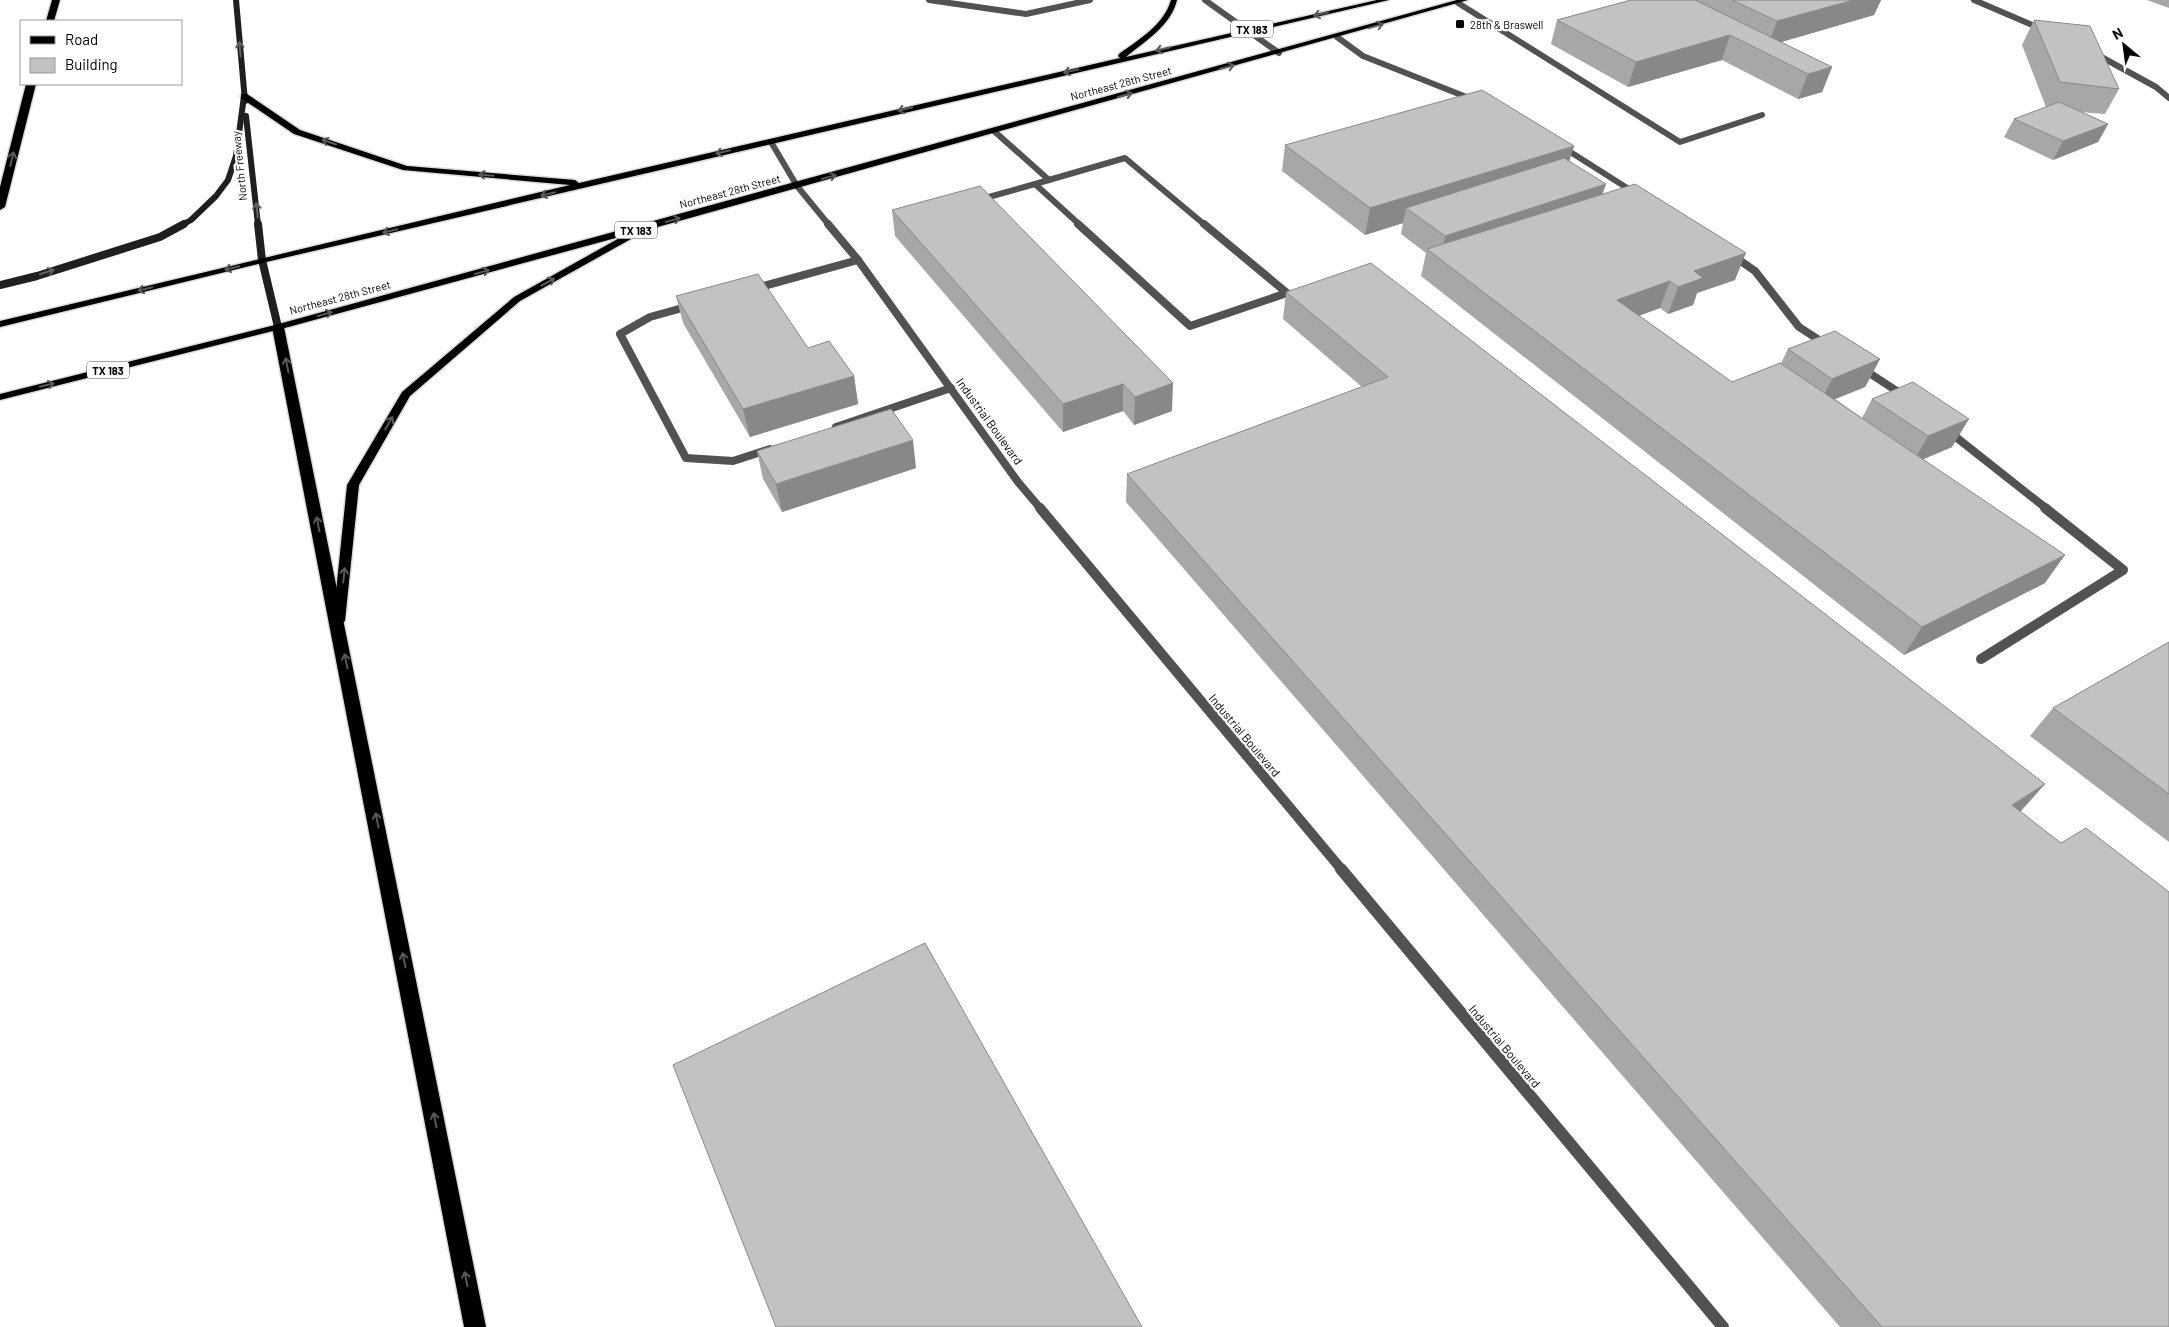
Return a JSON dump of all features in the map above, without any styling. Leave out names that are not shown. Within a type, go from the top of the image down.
[{"type":"highway","points":[[50,20],[56,0]]},
{"type":"highway","points":[[0,206],[31,85]]},
{"type":"highway","points":[[278,327],[475,1327]]},
{"type":"main road","name":"North Freeway","points":[[236,0],[244,96],[262,260],[278,327]]},
{"type":"main road","points":[[1118,60],[1154,30],[1174,8],[1174,0]]},
{"type":"main road","name":"Northeast 28th Street","points":[[0,324],[587,184],[1248,30],[1386,0]]},
{"type":"main road","name":"Northeast 28th Street","points":[[0,397],[278,327],[994,132],[1461,1]]},
{"type":"main road","points":[[0,285],[160,236],[191,220],[216,196],[228,180],[236,156],[244,96],[297,132],[406,168],[587,184]]},
{"type":"main road","points":[[338,624],[353,485],[406,394],[517,299],[643,228]]},
{"type":"street","points":[[929,0],[1026,14],[1090,0]]},
{"type":"street","points":[[1205,0],[1279,53]]},
{"type":"street","points":[[1974,0],[2051,34]]},
{"type":"street","points":[[1461,1],[1680,142],[1762,115]]},
{"type":"street","points":[[1337,37],[1364,56],[1480,102]]},
{"type":"street","points":[[2086,48],[2156,87],[2169,98]]},
{"type":"street","points":[[994,132],[1049,180]]},
{"type":"street","name":"Industrial Boulevard","points":[[771,142],[797,186],[858,260],[1018,482],[1722,1327]]},
{"type":"street","points":[[1558,143],[1640,196]]},
{"type":"street","points":[[968,203],[1125,158],[1287,293],[1190,326],[1035,184]]},
{"type":"street","points":[[1722,249],[1755,270],[1799,327],[1832,348]]},
{"type":"street","points":[[745,291],[858,260]]},
{"type":"street","points":[[698,304],[650,317],[620,334],[686,458],[733,461],[781,445]]},
{"type":"street","points":[[1856,364],[1912,402]]},
{"type":"street","points":[[828,429],[951,388]]},
{"type":"street","points":[[1943,427],[2123,570],[1981,660]]},
{"type":"building","points":[[1631,0],[1695,0],[1832,67],[1808,74],[1730,35],[1636,62],[1557,20]]},
{"type":"building","points":[[1732,0],[1854,0],[1777,21]]},
{"type":"building","points":[[2034,20],[2090,26],[2119,89],[2060,82]]},
{"type":"building","points":[[1482,90],[1574,146],[1370,208],[1285,145]]},
{"type":"building","points":[[2059,102],[2108,124],[2063,141],[2014,119]]},
{"type":"building","points":[[1564,158],[1606,184],[1445,236],[1406,208]]},
{"type":"building","points":[[1635,184],[1746,253],[1694,271],[1703,278],[1678,287],[1670,281],[1617,300],[1732,382],[1780,363],[2065,555],[1922,627],[1427,249]]},
{"type":"building","points":[[980,186],[1173,383],[1135,397],[1123,384],[1063,404],[892,210]]},
{"type":"building","points":[[1371,263],[2045,784],[2012,805],[2061,843],[2086,828],[2169,892],[2169,1327],[1882,1327],[1127,474],[1388,377],[1286,292]]},
{"type":"building","points":[[758,274],[808,348],[829,341],[854,376],[743,409],[676,296]]},
{"type":"building","points":[[1835,331],[1880,359],[1832,379],[1788,349]]},
{"type":"building","points":[[1913,382],[1969,419],[1928,436],[1872,399]]},
{"type":"building","points":[[891,409],[913,440],[776,484],[757,451]]},
{"type":"building","points":[[2169,642],[2169,794],[2053,708]]},
{"type":"building","points":[[925,943],[1142,1327],[776,1327],[673,1065]]},
{"type":"place","name":"28th & Braswell","points":[[1460,24]]}]
